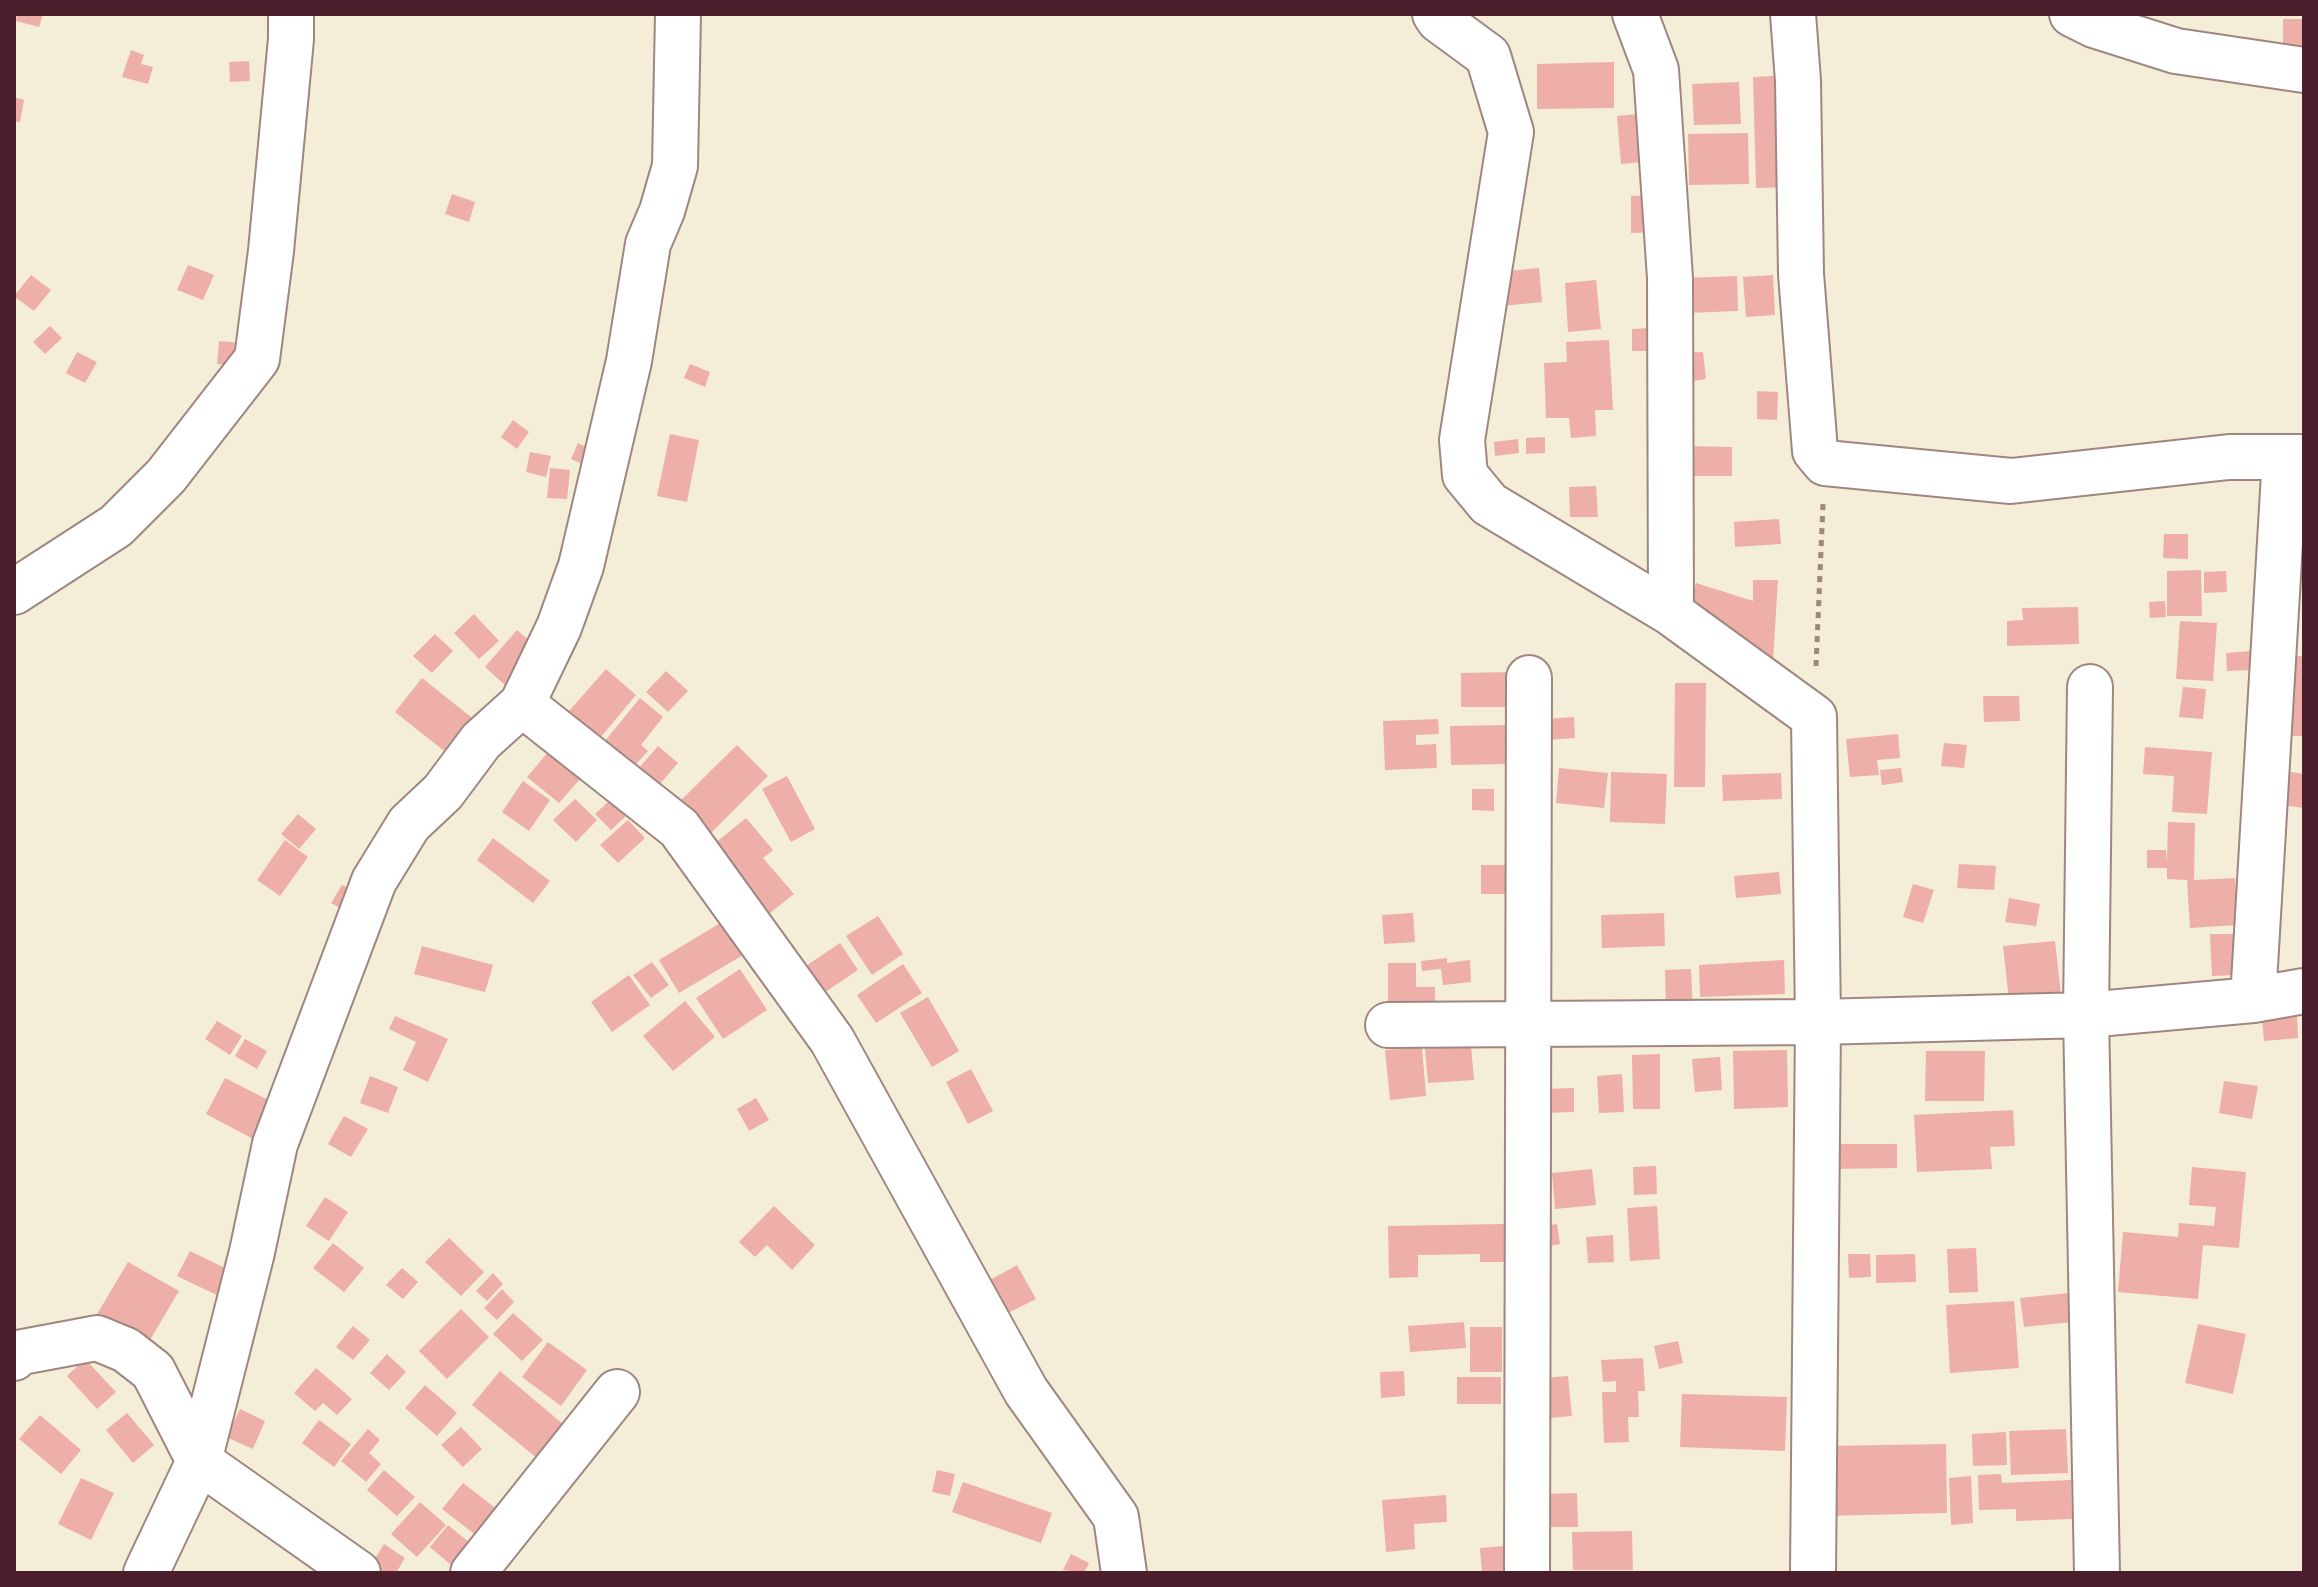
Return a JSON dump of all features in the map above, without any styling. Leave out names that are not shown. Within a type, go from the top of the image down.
[{"type":"street","points":[[14,592],[116,526],[166,476],[257,359],[272,236],[291,14]]},
{"type":"street","points":[[146,1573],[199,1461],[252,1252],[275,1144],[374,881],[409,824],[443,792],[481,741],[522,704],[559,627],[581,566],[629,361],[648,244],[662,211],[675,166],[678,14]]},
{"type":"street","points":[[1435,14],[1488,56],[1511,132],[1462,440],[1465,475],[1489,504],[1671,613],[1814,717],[1818,1022],[1813,1573]]},
{"type":"street","points":[[1635,14],[1656,70],[1670,278],[1671,613]]},
{"type":"street","points":[[1793,14],[1798,81],[1801,274],[1815,451],[1825,463],[2011,481],[2229,457],[2295,457],[2253,1000]]},
{"type":"street","points":[[2072,14],[2094,25],[2176,51],[2304,70]]},
{"type":"street","points":[[1527,1573],[1529,678]]},
{"type":"street","points":[[2090,687],[2086,1015],[2097,1573]]},
{"type":"street","points":[[522,704],[679,828],[832,1040],[1026,1391],[1116,1517],[1124,1573]]},
{"type":"street","points":[[1388,1025],[1818,1022],[2086,1015],[2253,1000],[2304,991]]},
{"type":"street","points":[[14,1358],[17,1353],[97,1338],[126,1350],[153,1371],[199,1461],[358,1573]]},
{"type":"street","points":[[473,1573],[617,1392]]},
{"type":"path","points":[[1814,717],[1825,463]]},
{"type":"building","points":[[17,14],[43,14],[39,27],[16,21]]},
{"type":"building","points":[[2283,19],[2304,19],[2304,45],[2283,45]]},
{"type":"building","points":[[131,50],[144,55],[141,64],[153,67],[148,84],[122,77]]},
{"type":"building","points":[[249,61],[250,81],[230,82],[229,62]]},
{"type":"building","points":[[1614,62],[1614,108],[1537,109],[1537,64]]},
{"type":"building","points":[[1788,75],[1790,187],[1756,188],[1753,77]]},
{"type":"building","points":[[1739,82],[1741,124],[1694,125],[1692,84]]},
{"type":"building","points":[[14,97],[24,100],[20,122],[14,121]]},
{"type":"building","points":[[1647,113],[1652,161],[1621,164],[1617,116]]},
{"type":"building","points":[[1748,133],[1749,184],[1689,185],[1688,134]]},
{"type":"building","points":[[452,194],[475,202],[469,222],[445,214]]},
{"type":"building","points":[[1655,195],[1656,232],[1631,233],[1631,196]]},
{"type":"building","points":[[188,265],[214,275],[203,300],[177,290]]},
{"type":"building","points":[[1539,268],[1542,302],[1502,306],[1498,272]]},
{"type":"building","points":[[31,275],[51,290],[34,311],[14,296]]},
{"type":"building","points":[[1773,275],[1775,315],[1746,317],[1743,277]]},
{"type":"building","points":[[1737,276],[1738,311],[1686,313],[1684,278]]},
{"type":"building","points":[[1596,280],[1601,329],[1568,332],[1565,283]]},
{"type":"building","points":[[50,326],[62,338],[45,354],[33,342]]},
{"type":"building","points":[[1650,328],[1651,351],[1632,351],[1632,329]]},
{"type":"building","points":[[1609,340],[1613,410],[1595,410],[1596,436],[1571,438],[1569,418],[1546,418],[1544,363],[1567,362],[1566,342]]},
{"type":"building","points":[[219,341],[242,343],[239,366],[217,364]]},
{"type":"building","points":[[77,352],[97,362],[85,383],[66,373]]},
{"type":"building","points":[[1703,352],[1706,379],[1687,382],[1684,353]]},
{"type":"building","points":[[690,364],[710,372],[705,387],[684,378]]},
{"type":"building","points":[[1757,391],[1778,392],[1777,420],[1757,419]]},
{"type":"building","points":[[513,420],[529,432],[517,449],[501,437]]},
{"type":"building","points":[[670,434],[699,440],[687,502],[657,496]]},
{"type":"building","points":[[1545,437],[1545,453],[1526,454],[1526,438]]},
{"type":"building","points":[[1518,439],[1519,453],[1495,456],[1494,442]]},
{"type":"building","points":[[578,443],[599,454],[592,469],[571,459]]},
{"type":"building","points":[[1689,446],[1732,447],[1732,476],[1689,476]]},
{"type":"building","points":[[530,452],[551,456],[546,477],[526,472]]},
{"type":"building","points":[[550,468],[570,470],[567,499],[547,498]]},
{"type":"building","points":[[1596,486],[1598,517],[1570,517],[1569,487]]},
{"type":"building","points":[[1779,519],[1781,544],[1735,547],[1734,522]]},
{"type":"building","points":[[2164,534],[2188,534],[2188,559],[2163,558]]},
{"type":"building","points":[[2201,570],[2202,616],[2167,616],[2167,571]]},
{"type":"building","points":[[2226,571],[2227,592],[2204,593],[2204,572]]},
{"type":"building","points":[[1753,580],[1778,580],[1773,660],[1688,612],[1696,583],[1753,601]]},
{"type":"building","points":[[2165,601],[2166,617],[2150,618],[2149,602]]},
{"type":"building","points":[[2078,607],[2079,644],[2007,646],[2007,621],[2023,620],[2022,608]]},
{"type":"building","points":[[474,614],[499,641],[479,659],[454,633]]},
{"type":"building","points":[[2180,621],[2217,623],[2213,681],[2176,679]]},
{"type":"building","points":[[517,630],[539,649],[507,687],[485,667]]},
{"type":"building","points":[[435,634],[453,651],[432,673],[413,656]]},
{"type":"building","points":[[2252,651],[2253,670],[2227,671],[2226,653]]},
{"type":"building","points":[[2292,656],[2304,656],[2304,736],[2292,736]]},
{"type":"building","points":[[606,669],[636,695],[600,738],[569,711]]},
{"type":"building","points":[[666,671],[688,691],[668,712],[646,692]]},
{"type":"building","points":[[1513,672],[1514,707],[1461,707],[1461,673]]},
{"type":"building","points":[[422,678],[476,721],[448,754],[395,712]]},
{"type":"building","points":[[1675,683],[1706,683],[1705,787],[1674,787]]},
{"type":"building","points":[[2183,687],[2206,689],[2203,719],[2179,717]]},
{"type":"building","points":[[1983,696],[2019,696],[2020,721],[1984,722]]},
{"type":"building","points":[[640,698],[663,717],[641,745],[648,751],[630,771],[600,747]]},
{"type":"building","points":[[1574,717],[1575,738],[1546,740],[1545,719]]},
{"type":"building","points":[[1438,719],[1439,734],[1416,735],[1416,745],[1436,744],[1437,768],[1385,770],[1383,721]]},
{"type":"building","points":[[1507,725],[1508,764],[1451,765],[1450,726]]},
{"type":"building","points":[[1898,734],[1900,758],[1877,760],[1879,775],[1850,777],[1846,739]]},
{"type":"building","points":[[1944,743],[1967,745],[1964,768],[1941,766]]},
{"type":"building","points":[[555,744],[587,771],[559,803],[527,777]]},
{"type":"building","points":[[737,745],[768,776],[700,844],[668,813]]},
{"type":"building","points":[[658,746],[678,763],[652,793],[632,776]]},
{"type":"building","points":[[2145,747],[2212,752],[2207,814],[2172,812],[2174,776],[2143,774]]},
{"type":"building","points":[[1559,768],[1608,773],[1604,808],[1556,803]]},
{"type":"building","points":[[1901,768],[1903,782],[1882,785],[1880,770]]},
{"type":"building","points":[[2280,770],[2304,774],[2304,808],[2275,804]]},
{"type":"building","points":[[1611,772],[1667,774],[1665,824],[1610,822]]},
{"type":"building","points":[[1781,773],[1782,799],[1723,801],[1722,775]]},
{"type":"building","points":[[787,776],[815,829],[791,842],[762,789]]},
{"type":"building","points":[[523,781],[550,800],[529,831],[502,812]]},
{"type":"building","points":[[1472,789],[1494,789],[1494,811],[1472,810]]},
{"type":"building","points":[[575,799],[597,820],[576,842],[553,820]]},
{"type":"building","points":[[610,800],[626,816],[611,830],[595,814]]},
{"type":"building","points":[[298,814],[316,829],[299,849],[281,834]]},
{"type":"building","points":[[746,818],[773,850],[763,858],[794,894],[760,921],[703,853]]},
{"type":"building","points":[[628,820],[645,838],[618,863],[600,845]]},
{"type":"building","points":[[2168,822],[2195,823],[2194,880],[2235,878],[2238,925],[2190,928],[2187,880],[2167,879],[2167,868],[2147,868],[2147,850],[2166,850],[2167,863]]},
{"type":"building","points":[[493,838],[550,881],[533,903],[477,860]]},
{"type":"building","points":[[285,840],[308,857],[280,896],[257,880]]},
{"type":"building","points":[[1959,864],[1996,866],[1994,890],[1957,888]]},
{"type":"building","points":[[1481,865],[1507,865],[1508,894],[1481,894]]},
{"type":"building","points":[[1779,872],[1781,894],[1736,898],[1734,876]]},
{"type":"building","points":[[1913,884],[1934,890],[1923,923],[1903,917]]},
{"type":"building","points":[[342,885],[357,893],[347,912],[331,903]]},
{"type":"building","points":[[2009,898],[2040,904],[2036,926],[2005,922]]},
{"type":"building","points":[[1413,913],[1415,942],[1384,944],[1382,915]]},
{"type":"building","points":[[1664,913],[1665,946],[1602,948],[1601,915]]},
{"type":"building","points":[[878,916],[903,954],[872,975],[846,936]]},
{"type":"building","points":[[722,922],[743,955],[679,993],[659,960]]},
{"type":"building","points":[[2210,934],[2234,934],[2235,975],[2212,976]]},
{"type":"building","points":[[2055,941],[2061,995],[2009,1000],[2003,946]]},
{"type":"building","points":[[840,943],[858,970],[818,997],[800,970]]},
{"type":"building","points":[[422,946],[493,965],[485,992],[414,974]]},
{"type":"building","points":[[1447,958],[1447,963],[1470,960],[1471,982],[1443,985],[1441,969],[1422,971],[1421,961]]},
{"type":"building","points":[[1784,960],[1785,994],[1700,997],[1699,965]]},
{"type":"building","points":[[652,962],[669,985],[651,998],[633,975]]},
{"type":"building","points":[[1388,963],[1416,963],[1416,987],[1435,987],[1435,1016],[1388,1016]]},
{"type":"building","points":[[903,964],[922,993],[876,1023],[857,995]]},
{"type":"building","points":[[740,969],[767,1010],[723,1039],[696,998]]},
{"type":"building","points":[[1691,969],[1693,1012],[1666,1013],[1665,970]]},
{"type":"building","points":[[629,975],[650,1005],[612,1032],[591,1002]]},
{"type":"building","points":[[928,997],[959,1051],[932,1067],[900,1013]]},
{"type":"building","points":[[685,1001],[715,1037],[673,1071],[643,1036]]},
{"type":"building","points":[[395,1016],[448,1039],[428,1082],[403,1070],[416,1042],[389,1029]]},
{"type":"building","points":[[2297,1017],[2298,1038],[2264,1041],[2262,1019]]},
{"type":"building","points":[[217,1021],[242,1036],[230,1055],[205,1039]]},
{"type":"building","points":[[245,1039],[267,1051],[257,1069],[235,1056]]},
{"type":"building","points":[[1471,1045],[1474,1080],[1428,1083],[1425,1049]]},
{"type":"building","points":[[1422,1047],[1426,1096],[1390,1100],[1385,1050]]},
{"type":"building","points":[[1787,1050],[1788,1107],[1734,1109],[1733,1051]]},
{"type":"building","points":[[1926,1051],[1985,1051],[1984,1101],[1925,1101]]},
{"type":"building","points":[[1660,1054],[1660,1109],[1633,1109],[1632,1055]]},
{"type":"building","points":[[1720,1057],[1722,1090],[1695,1092],[1692,1059]]},
{"type":"building","points":[[971,1069],[993,1111],[968,1124],[946,1082]]},
{"type":"building","points":[[1622,1074],[1624,1112],[1599,1113],[1597,1076]]},
{"type":"building","points":[[370,1076],[398,1087],[388,1113],[360,1103]]},
{"type":"building","points":[[225,1078],[276,1104],[257,1141],[206,1114]]},
{"type":"building","points":[[2224,1081],[2258,1086],[2252,1119],[2219,1113]]},
{"type":"building","points":[[1574,1088],[1574,1112],[1543,1113],[1542,1089]]},
{"type":"building","points":[[756,1098],[769,1120],[749,1131],[737,1109]]},
{"type":"building","points":[[2013,1110],[2015,1146],[1990,1147],[1992,1169],[1917,1172],[1914,1115]]},
{"type":"building","points":[[344,1116],[368,1129],[351,1157],[328,1144]]},
{"type":"building","points":[[1832,1144],[1897,1144],[1897,1168],[1832,1169]]},
{"type":"building","points":[[1656,1166],[1657,1194],[1634,1195],[1633,1167]]},
{"type":"building","points":[[2192,1167],[2246,1172],[2239,1248],[2203,1245],[2198,1299],[2118,1292],[2123,1232],[2178,1237],[2179,1223],[2214,1226],[2216,1207],[2189,1205]]},
{"type":"building","points":[[1592,1169],[1596,1205],[1555,1209],[1552,1173]]},
{"type":"building","points":[[325,1197],[348,1212],[329,1241],[306,1226]]},
{"type":"building","points":[[774,1206],[815,1245],[792,1270],[767,1245],[755,1257],[739,1242]]},
{"type":"building","points":[[1657,1206],[1660,1259],[1630,1261],[1627,1208]]},
{"type":"building","points":[[1505,1224],[1506,1262],[1480,1262],[1480,1254],[1418,1255],[1418,1277],[1389,1278],[1388,1226]]},
{"type":"building","points":[[1557,1224],[1560,1244],[1542,1247],[1539,1227]]},
{"type":"building","points":[[1613,1235],[1614,1262],[1588,1263],[1586,1237]]},
{"type":"building","points":[[449,1238],[484,1272],[461,1296],[425,1262]]},
{"type":"building","points":[[333,1243],[364,1268],[344,1292],[313,1268]]},
{"type":"building","points":[[1976,1248],[1978,1292],[1949,1293],[1947,1249]]},
{"type":"building","points":[[190,1251],[239,1275],[227,1300],[177,1276]]},
{"type":"building","points":[[1848,1254],[1870,1254],[1871,1277],[1849,1278]]},
{"type":"building","points":[[1915,1254],[1916,1282],[1876,1283],[1876,1255]]},
{"type":"building","points":[[128,1262],[179,1291],[144,1350],[93,1321]]},
{"type":"building","points":[[1017,1265],[1036,1299],[1008,1313],[990,1280]]},
{"type":"building","points":[[402,1268],[418,1282],[403,1299],[386,1285]]},
{"type":"building","points":[[493,1273],[503,1284],[487,1301],[476,1291]]},
{"type":"building","points":[[502,1289],[514,1302],[497,1320],[484,1308]]},
{"type":"building","points":[[2069,1293],[2072,1322],[2024,1327],[2020,1298]]},
{"type":"building","points":[[2014,1301],[2019,1368],[1950,1373],[1946,1305]]},
{"type":"building","points":[[461,1309],[489,1337],[447,1379],[419,1351]]},
{"type":"building","points":[[513,1313],[543,1340],[522,1361],[493,1334]]},
{"type":"building","points":[[1464,1322],[1466,1348],[1410,1352],[1408,1326]]},
{"type":"building","points":[[2198,1324],[2246,1334],[2233,1394],[2185,1383]]},
{"type":"building","points":[[353,1326],[370,1340],[353,1360],[336,1347]]},
{"type":"building","points":[[1470,1327],[1502,1327],[1502,1372],[1470,1372]]},
{"type":"building","points":[[1678,1341],[1683,1363],[1659,1369],[1654,1346]]},
{"type":"building","points":[[548,1342],[587,1370],[561,1406],[522,1377]]},
{"type":"building","points":[[387,1354],[406,1372],[389,1390],[370,1373]]},
{"type":"building","points":[[1643,1358],[1645,1391],[1638,1391],[1639,1417],[1628,1417],[1629,1442],[1604,1443],[1602,1392],[1616,1392],[1616,1381],[1603,1382],[1601,1360]]},
{"type":"building","points":[[85,1359],[116,1392],[97,1409],[67,1376]]},
{"type":"building","points":[[316,1368],[352,1399],[337,1415],[323,1403],[315,1411],[294,1393]]},
{"type":"building","points":[[500,1371],[570,1430],[543,1463],[472,1405]]},
{"type":"building","points":[[1404,1371],[1405,1396],[1381,1398],[1380,1372]]},
{"type":"building","points":[[1568,1376],[1572,1416],[1537,1419],[1533,1379]]},
{"type":"building","points":[[1457,1377],[1501,1377],[1501,1404],[1457,1404]]},
{"type":"building","points":[[425,1385],[457,1413],[437,1436],[405,1408]]},
{"type":"building","points":[[1682,1394],[1787,1397],[1785,1451],[1680,1447]]},
{"type":"building","points":[[240,1409],[265,1421],[253,1449],[226,1437]]},
{"type":"building","points":[[127,1413],[154,1445],[133,1463],[106,1430]]},
{"type":"building","points":[[40,1415],[81,1450],[61,1474],[19,1439]]},
{"type":"building","points":[[319,1420],[351,1444],[334,1467],[302,1443]]},
{"type":"building","points":[[461,1427],[482,1449],[463,1467],[441,1445]]},
{"type":"building","points":[[368,1429],[380,1440],[369,1453],[381,1464],[366,1482],[341,1461]]},
{"type":"building","points":[[2066,1429],[2068,1473],[2011,1475],[2009,1431]]},
{"type":"building","points":[[2006,1432],[2007,1465],[1973,1466],[1972,1434]]},
{"type":"building","points":[[1946,1444],[1947,1513],[1824,1516],[1822,1446]]},
{"type":"building","points":[[384,1470],[415,1497],[397,1516],[367,1490]]},
{"type":"building","points":[[937,1470],[955,1474],[950,1496],[932,1492]]},
{"type":"building","points":[[2001,1474],[2002,1483],[2071,1480],[2072,1519],[2016,1521],[2016,1509],[1979,1510],[1978,1475]]},
{"type":"building","points":[[1971,1476],[1973,1523],[1951,1525],[1949,1478]]},
{"type":"building","points":[[81,1478],[114,1493],[91,1540],[58,1524]]},
{"type":"building","points":[[963,1482],[1052,1513],[1041,1543],[952,1512]]},
{"type":"building","points":[[463,1483],[507,1517],[486,1543],[442,1509]]},
{"type":"building","points":[[1577,1493],[1578,1527],[1548,1527],[1547,1494]]},
{"type":"building","points":[[1446,1495],[1447,1522],[1414,1524],[1415,1549],[1386,1552],[1382,1500]]},
{"type":"building","points":[[420,1502],[446,1525],[417,1557],[391,1534]]},
{"type":"building","points":[[448,1525],[477,1549],[458,1571],[430,1547]]},
{"type":"building","points":[[1632,1531],[1633,1570],[1573,1570],[1572,1532]]},
{"type":"building","points":[[384,1544],[405,1558],[396,1573],[379,1573],[370,1567]]},
{"type":"building","points":[[1505,1546],[1507,1572],[1482,1573],[1480,1548]]},
{"type":"building","points":[[1071,1554],[1089,1563],[1084,1573],[1063,1570]]}]
